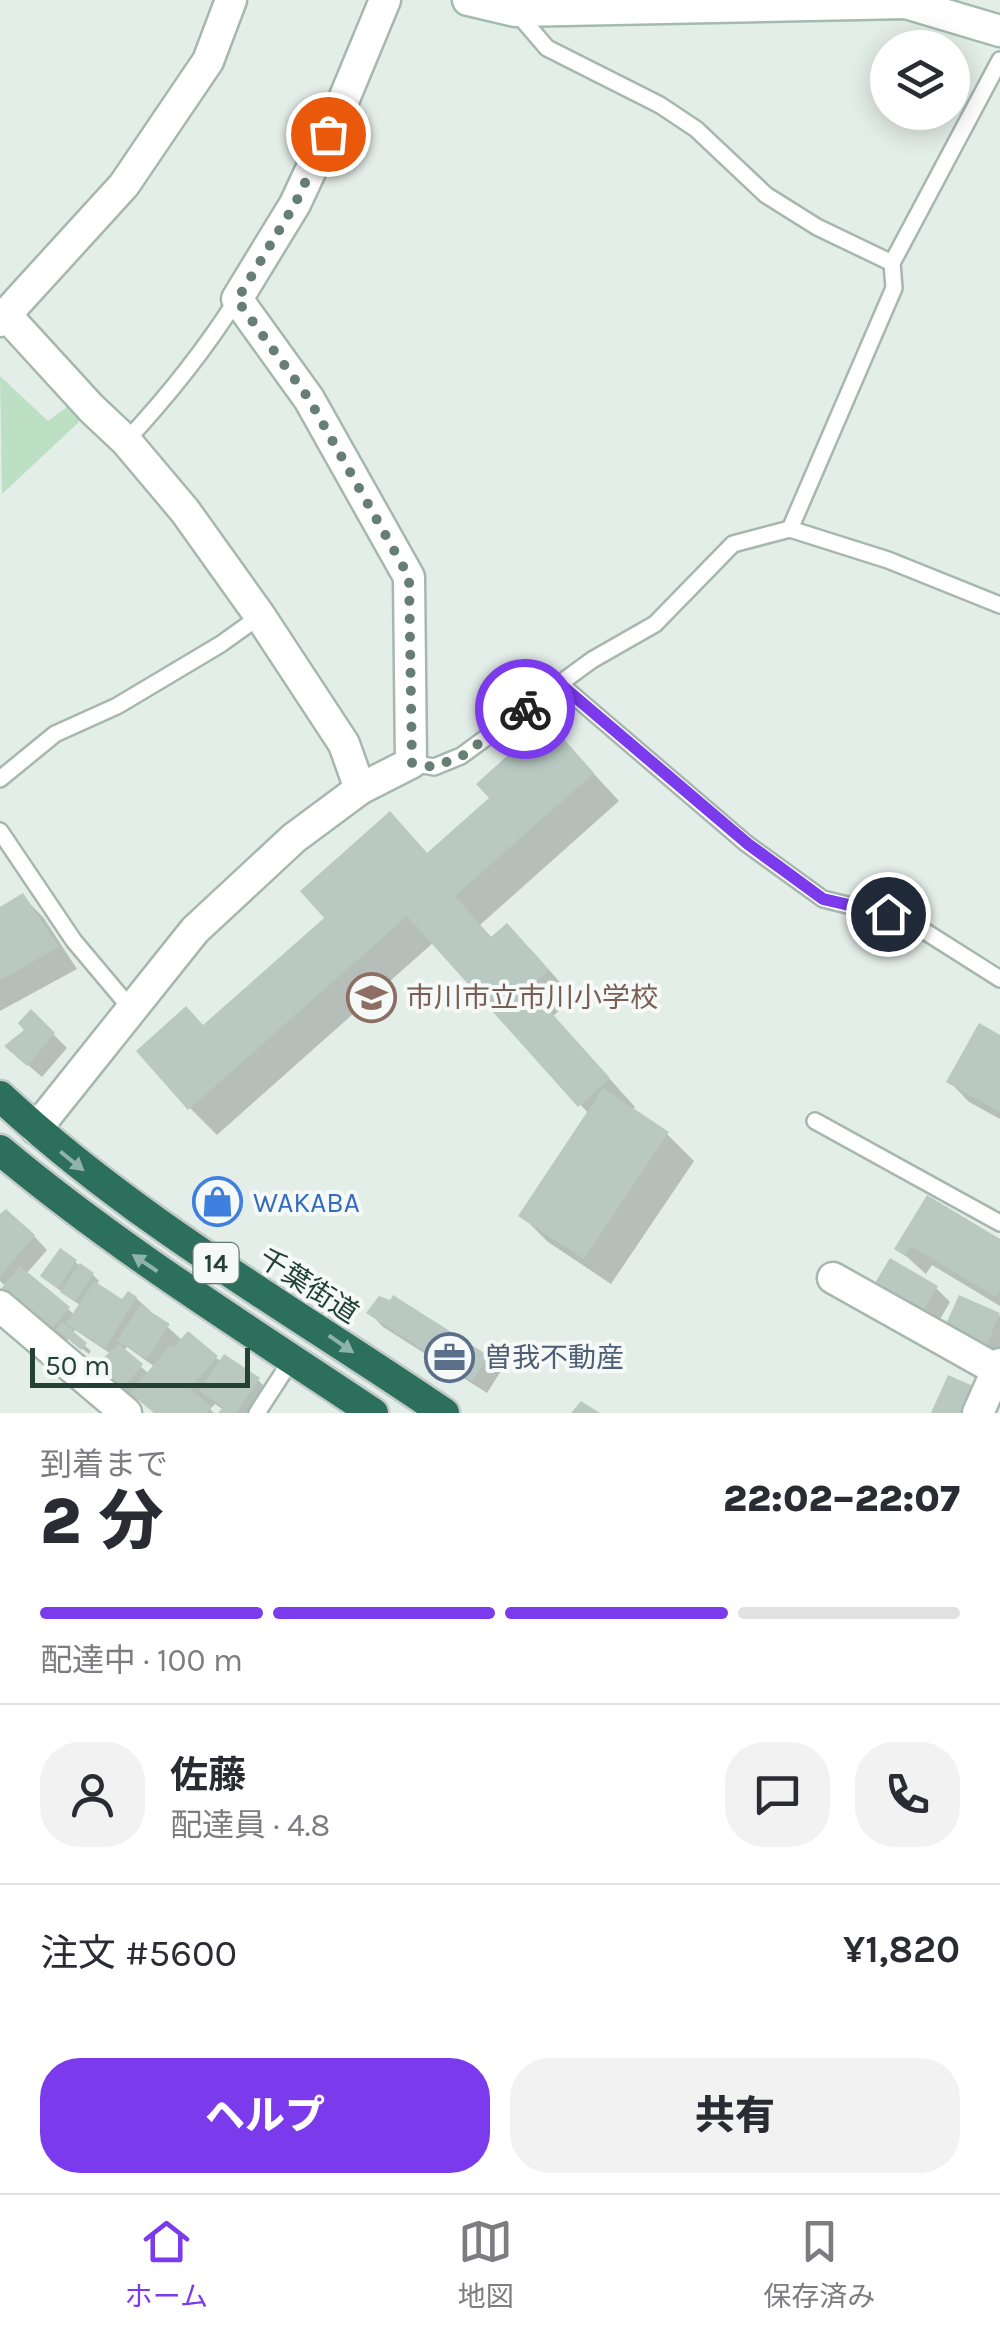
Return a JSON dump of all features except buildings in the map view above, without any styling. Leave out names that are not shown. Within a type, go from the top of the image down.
[{"type":"highway","name":"千葉街道","points":[[0,1096],[137,1210],[444,1413]]},
{"type":"highway","name":"14","points":[[0,1150],[76,1214],[372,1413]]},
{"type":"street","points":[[231,0],[208,61],[124,185],[2,314],[126,441],[185,512],[260,616],[344,744],[360,789]]},
{"type":"street","points":[[36,1129],[195,930],[294,838],[360,789],[412,763],[409,577],[309,399],[237,300],[295,204],[385,0]]},
{"type":"street","points":[[479,1],[515,11],[904,2],[1000,31]]},
{"type":"street","points":[[833,1278],[998,1367],[978,1413]]},
{"type":"street","points":[[0,1306],[108,1408]]},
{"type":"lane","points":[[515,11],[547,48],[660,105],[696,129],[766,195],[817,227],[892,263]]},
{"type":"lane","points":[[790,529],[894,288],[892,263],[1000,60]]},
{"type":"lane","points":[[126,441],[190,368],[237,300]]},
{"type":"lane","points":[[412,763],[434,767],[462,756],[592,660],[655,624],[734,544],[790,529],[888,560],[1000,605]]},
{"type":"lane","points":[[0,779],[55,734],[118,706],[260,616]]},
{"type":"lane","points":[[560,684],[748,844],[823,899],[888,914],[918,927],[1000,979]]},
{"type":"lane","points":[[0,830],[74,941],[132,1010]]},
{"type":"lane","points":[[815,1121],[1000,1223]]},
{"type":"lane","points":[[257,1413],[292,1359]]},
{"type":"green space","points":[[0,376],[48,421],[71,404],[79,422],[2,494]]},
{"type":"way so far","points":[[328,134],[295,204],[237,300],[309,399],[409,577],[412,763],[434,767],[462,756],[525,709]]},
{"type":"place","name":"市川市立市川小学校","points":[[371,997]]},
{"type":"place","name":"WAKABA","points":[[218,1202]]},
{"type":"place","name":"曽我不動産","points":[[449,1357]]},
{"type":"route","points":[[525,709],[560,684],[748,844],[823,899],[888,914]]}]
